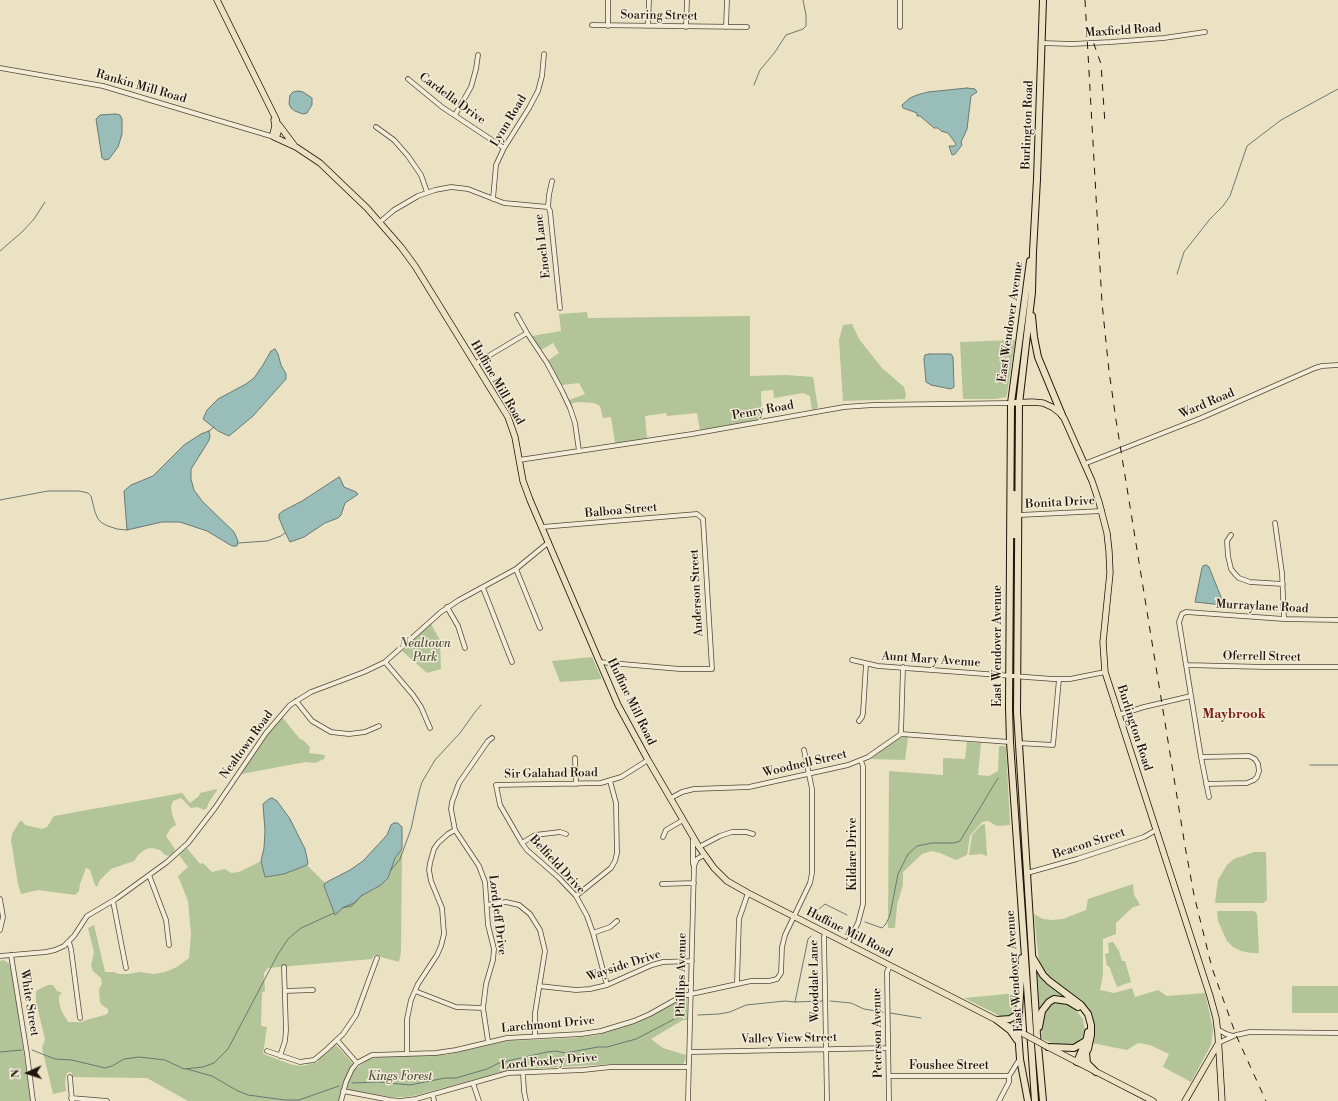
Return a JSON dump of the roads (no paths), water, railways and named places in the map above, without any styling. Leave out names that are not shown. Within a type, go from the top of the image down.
[{"type":"highway","name":"Burlington Road","points":[[1033,252],[1043,0]]},
{"type":"highway","name":"East Wendover Avenue","points":[[1033,252],[1032,292],[1019,403],[1017,712],[1037,1034],[1043,1101]]},
{"type":"highway","name":"East Wendover Avenue","points":[[1033,252],[1028,272],[1011,403],[1009,676],[1010,742],[1035,1101]]},
{"type":"highway","points":[[1032,292],[1033,330],[1036,351],[1062,415]]},
{"type":"highway","points":[[1011,469],[1014,480],[1014,507],[1019,515]]},
{"type":"highway","points":[[1010,513],[1014,519],[1015,564],[1018,576]]},
{"type":"highway","points":[[1023,928],[1018,1042],[1028,1101]]},
{"type":"highway","points":[[1032,955],[1043,975],[1080,1005],[1088,1014],[1092,1030],[1090,1041],[1086,1053],[1078,1062]]},
{"type":"highway","points":[[1037,1034],[1042,1011],[1049,1002],[1054,999],[1064,999],[1073,1004],[1082,1012],[1088,1029],[1078,1062]]},
{"type":"highway","points":[[997,1020],[1010,1019],[1017,1015],[1019,1011]]},
{"type":"highway","points":[[997,1020],[1010,1030],[1018,1042]]},
{"type":"highway","points":[[1048,1047],[1074,1048],[1085,1041]]},
{"type":"highway","points":[[1086,1053],[1087,1063],[1096,1072]]},
{"type":"main road","points":[[217,0],[277,122],[296,147]]},
{"type":"main road","points":[[274,115],[275,126],[272,134],[274,138]]},
{"type":"main road","points":[[274,138],[278,132],[277,122]]},
{"type":"main road","name":"Huffine Mill Road","points":[[274,138],[296,147],[320,163],[380,222],[401,247],[414,264],[508,417],[515,437],[523,481],[598,662],[618,705],[648,760],[698,846],[714,868],[727,881],[748,893],[1153,1101]]},
{"type":"main road","name":"Burlington Road","points":[[1011,403],[1043,403],[1052,407],[1062,415],[1094,486],[1102,511],[1108,545],[1110,573],[1103,642],[1105,672],[1210,996],[1217,1031],[1222,1101]]},
{"type":"main road","name":"Burlington Road","points":[[1019,403],[1047,408],[1058,415],[1067,425]]},
{"type":"main road","points":[[1185,1101],[1218,1044]]},
{"type":"street","points":[[608,0],[608,26]]},
{"type":"street","points":[[648,26],[649,0]]},
{"type":"street","points":[[686,27],[687,0]]},
{"type":"street","points":[[726,27],[727,0]]},
{"type":"street","points":[[900,0],[900,27]]},
{"type":"street","name":"Soaring Street","points":[[592,25],[747,27]]},
{"type":"street","name":"Maxfield Road","points":[[1042,43],[1072,44],[1111,42],[1164,38],[1205,32]]},
{"type":"street","name":"Lynn Road","points":[[492,199],[496,164],[538,91],[542,76],[544,54]]},
{"type":"street","points":[[455,115],[471,87],[478,55]]},
{"type":"street","name":"Rankin Mill Road","points":[[0,68],[103,86],[274,138]]},
{"type":"street","name":"Cardella Drive","points":[[408,79],[455,115],[504,148]]},
{"type":"street","points":[[376,127],[394,140],[408,156],[421,175],[427,192]]},
{"type":"street","name":"Enoch Lane","points":[[552,182],[548,207],[550,211],[560,308]]},
{"type":"street","points":[[380,222],[404,203],[427,192],[444,188],[463,188],[492,199],[511,204],[548,207]]},
{"type":"street","points":[[517,316],[547,363],[570,408],[575,423],[579,451]]},
{"type":"street","points":[[475,364],[527,333]]},
{"type":"street","name":"Ward Road","points":[[1084,464],[1201,418],[1315,368],[1338,365]]},
{"type":"street","name":"Penry Road","points":[[520,460],[699,433],[852,406],[1011,403]]},
{"type":"street","name":"Bonita Drive","points":[[1019,515],[1102,511]]},
{"type":"street","name":"Balboa Street","points":[[542,527],[697,514],[700,516]]},
{"type":"street","name":"Anderson Street","points":[[598,662],[680,669],[712,669],[704,527],[703,519],[700,516]]},
{"type":"street","points":[[1275,523],[1282,584],[1284,619]]},
{"type":"street","points":[[1231,534],[1227,541],[1228,556],[1231,569],[1239,578],[1250,582],[1282,584]]},
{"type":"street","name":"Nealtown Road","points":[[0,956],[50,951],[60,948],[69,942],[87,916],[113,901],[149,875],[188,843],[215,808],[266,733],[280,715],[296,701],[311,692],[364,672],[385,662],[447,607],[516,569],[549,542]]},
{"type":"street","points":[[516,569],[540,628]]},
{"type":"street","points":[[483,588],[512,662]]},
{"type":"street","points":[[447,607],[458,626],[465,648]]},
{"type":"street","name":"Murraylane Road","points":[[1186,665],[1180,622],[1182,614],[1186,612],[1284,619],[1338,620]]},
{"type":"street","name":"Aunt Mary Avenue","points":[[852,660],[878,666],[1059,680],[1105,672]]},
{"type":"street","points":[[385,662],[413,695],[421,707],[430,728]]},
{"type":"street","points":[[859,721],[863,713],[866,664]]},
{"type":"street","points":[[1186,665],[1209,797]]},
{"type":"street","name":"Oferrell Street","points":[[1186,665],[1338,667]]},
{"type":"street","points":[[903,667],[901,734],[1010,742]]},
{"type":"street","points":[[1018,743],[1053,745],[1059,680]]},
{"type":"street","points":[[1118,715],[1191,696]]},
{"type":"street","points":[[296,701],[312,721],[331,732],[349,734],[365,732],[379,726]]},
{"type":"street","name":"Woodnell Street","points":[[671,798],[694,788],[749,787],[848,766],[861,761],[901,734]]},
{"type":"street","name":"Lord Jeff Drive","points":[[488,1041],[483,1008],[486,984],[491,971],[494,949],[490,937],[483,874],[480,866],[455,830],[451,809],[459,783],[488,741],[492,738]]},
{"type":"street","points":[[794,917],[810,883],[812,873],[812,790],[804,750]]},
{"type":"street","points":[[1201,757],[1249,756],[1255,759],[1258,764],[1259,771],[1257,777],[1247,783],[1206,784]]},
{"type":"street","points":[[575,758],[576,784]]},
{"type":"street","name":"Sir Galahad Road","points":[[496,785],[601,783],[620,777],[648,760]]},
{"type":"street","name":"Kildare Drive","points":[[847,944],[858,923],[863,904],[863,766],[861,761]]},
{"type":"street","points":[[576,896],[611,868],[615,860],[617,853],[616,803],[610,781]]},
{"type":"street","name":"Belfield Drive","points":[[496,785],[500,805],[522,843],[536,859],[559,878],[576,896],[587,916],[593,933],[607,985]]},
{"type":"street","points":[[662,837],[666,830],[683,820]]},
{"type":"street","points":[[407,1054],[407,1019],[411,1000],[437,955],[444,934],[442,908],[431,881],[429,870],[430,862],[434,849],[438,843],[455,830]]},
{"type":"street","name":"Beacon Street","points":[[1027,873],[1107,850],[1144,837],[1156,830]]},
{"type":"street","points":[[522,843],[536,835],[560,832],[566,834]]},
{"type":"street","points":[[698,846],[732,832],[746,832],[753,834]]},
{"type":"street","name":"Phillips Avenue","points":[[688,1101],[694,884],[694,866],[692,857],[693,837]]},
{"type":"street","points":[[694,866],[697,859],[704,855]]},
{"type":"street","points":[[149,875],[166,920],[169,945]]},
{"type":"street","points":[[662,884],[694,884]]},
{"type":"street","points":[[737,984],[739,919],[748,893]]},
{"type":"street","points":[[0,899],[3,917],[0,930]]},
{"type":"street","points":[[113,901],[126,968]]},
{"type":"street","points":[[486,905],[506,902],[519,905],[536,921],[540,930],[544,951],[544,961],[535,1013],[535,1036]]},
{"type":"street","name":"Larchmont Drive","points":[[357,1063],[372,1055],[446,1052],[488,1041],[507,1038],[581,1034],[623,1025],[650,1014],[682,996],[691,993],[713,990],[751,981],[769,981],[777,979],[781,973],[782,948],[785,935],[794,917]]},
{"type":"street","points":[[593,933],[610,927],[617,921]]},
{"type":"street","name":"Wooddale Lane","points":[[825,932],[827,1101]]},
{"type":"street","points":[[69,942],[80,1018]]},
{"type":"street","name":"White Street","points":[[11,955],[27,1054],[32,1101]]},
{"type":"street","points":[[266,1051],[294,1061],[307,1062],[314,1060],[337,1040],[356,1015],[377,958]]},
{"type":"street","name":"Wayside Drive","points":[[539,986],[576,990],[590,989],[607,985],[663,962],[692,961]]},
{"type":"street","name":"Peterson Avenue","points":[[889,1101],[887,972],[890,966]]},
{"type":"street","points":[[280,1056],[286,1030],[284,967]]},
{"type":"street","points":[[285,991],[313,990]]},
{"type":"street","points":[[415,991],[456,1007],[483,1008]]},
{"type":"street","points":[[1217,1031],[1233,1036]]},
{"type":"street","points":[[1218,1044],[1233,1036],[1250,1032],[1338,1033]]},
{"type":"street","points":[[337,1040],[357,1063],[348,1075],[341,1101]]},
{"type":"street","name":"Valley View Street","points":[[690,1052],[826,1048],[888,1048]]},
{"type":"street","points":[[999,1101],[1009,1082],[1009,1076],[1020,1059]]},
{"type":"street","name":"Lord Foxley Drive","points":[[344,1090],[390,1101],[416,1099],[433,1095],[508,1073],[611,1067],[689,1067]]},
{"type":"street","points":[[524,1073],[524,1091],[526,1101]]},
{"type":"street","name":"Foushee Street","points":[[889,1076],[1009,1076]]},
{"type":"street","points":[[70,1077],[72,1099],[107,1101]]},
{"type":"street","points":[[473,1083],[478,1101]]},
{"type":"street","points":[[433,1095],[434,1101]]},
{"type":"water","points":[[967,88],[975,89],[977,92],[971,96],[967,129],[961,142],[962,145],[955,154],[952,155],[949,146],[955,146],[956,144],[948,133],[941,131],[938,128],[934,128],[920,116],[917,116],[917,113],[903,108],[902,105],[910,98],[928,92]]},
{"type":"water","points":[[293,92],[303,92],[312,98],[312,105],[307,113],[303,114],[295,111],[289,104],[290,95]]},
{"type":"water","points":[[100,115],[120,115],[122,119],[122,134],[118,147],[109,159],[105,160],[102,158],[96,119]]},
{"type":"water","points":[[275,349],[286,374],[286,379],[253,416],[229,436],[218,431],[203,419],[207,410],[218,399],[254,378],[271,351]]},
{"type":"water","points":[[951,354],[953,357],[954,387],[951,389],[931,385],[926,382],[924,359],[925,355]]},
{"type":"water","points":[[209,431],[210,437],[208,442],[191,469],[191,479],[194,490],[202,501],[234,532],[238,541],[237,546],[232,546],[207,531],[180,522],[162,522],[127,530],[124,491],[131,485],[153,476],[184,445],[201,434]]},
{"type":"water","points":[[339,477],[344,487],[358,494],[345,503],[341,515],[338,518],[325,523],[304,537],[290,542],[279,518],[279,514]]},
{"type":"water","points":[[1206,565],[1209,567],[1221,597],[1222,605],[1195,602],[1202,568]]},
{"type":"water","points":[[272,798],[277,801],[290,819],[305,849],[308,863],[307,865],[284,874],[265,877],[261,861],[264,848],[265,831],[263,804]]},
{"type":"water","points":[[398,823],[402,827],[402,849],[395,858],[388,878],[381,885],[361,896],[354,903],[344,907],[335,915],[324,886],[325,883],[350,870],[363,861],[387,835],[391,825]]},
{"type":"waterway","points":[[754,85],[760,70],[775,52],[786,35],[803,29],[806,26],[806,15],[803,0]]},
{"type":"waterway","points":[[1177,274],[1184,252],[1230,196],[1247,146],[1281,120],[1338,89]]},
{"type":"waterway","points":[[0,251],[22,232],[34,219],[45,202]]},
{"type":"waterway","points":[[209,431],[214,427]]},
{"type":"waterway","points":[[0,500],[48,491],[79,491],[88,493],[91,496],[98,519],[102,523],[117,529],[128,529]]},
{"type":"waterway","points":[[238,543],[267,541],[285,533]]},
{"type":"waterway","points":[[391,870],[400,859],[411,829],[422,782],[435,760],[460,733],[481,705]]},
{"type":"waterway","points":[[1310,765],[1338,765]]},
{"type":"waterway","points":[[865,922],[882,928],[886,924],[890,915],[898,874],[908,854],[917,846],[932,843],[954,843],[960,841],[998,778]]},
{"type":"waterway","points":[[342,908],[352,906],[362,895]]},
{"type":"waterway","points":[[815,918],[819,909],[825,904],[847,915]]},
{"type":"waterway","points":[[184,1069],[203,1067],[214,1063],[228,1049],[278,954],[288,939],[301,928],[334,913]]},
{"type":"waterway","points":[[795,1002],[808,939],[811,936]]},
{"type":"waterway","points":[[698,1015],[730,1012],[746,1005],[785,1001],[823,1001]]},
{"type":"waterway","points":[[830,1001],[851,1003],[864,1009],[883,1012]]},
{"type":"waterway","points":[[890,1013],[921,1018]]},
{"type":"waterway","points":[[352,1083],[378,1082],[410,1085],[445,1078],[456,1078],[487,1069],[499,1063],[547,1052],[556,1051],[565,1053],[598,1047],[607,1047],[636,1039],[684,1014]]},
{"type":"waterway","points":[[0,1052],[22,1050]]},
{"type":"waterway","points":[[32,1050],[55,1059],[72,1060],[105,1068],[124,1059],[139,1057],[165,1060],[184,1069]]},
{"type":"waterway","points":[[187,1069],[212,1076],[248,1095],[285,1100],[299,1100],[339,1086]]},
{"type":"railway","points":[[1085,0],[1102,303],[1109,371],[1185,846],[1194,895],[1212,968],[1236,1035],[1266,1101]]},
{"type":"railway","points":[[1089,30],[1101,64],[1105,124]]},
{"type":"district","name":"Maybrook","points":[[1234,715]]},
{"type":"park label","name":"Nealtown Park","points":[[425,651]]},
{"type":"park label","name":"Kings Forest","points":[[400,1077]]}]
